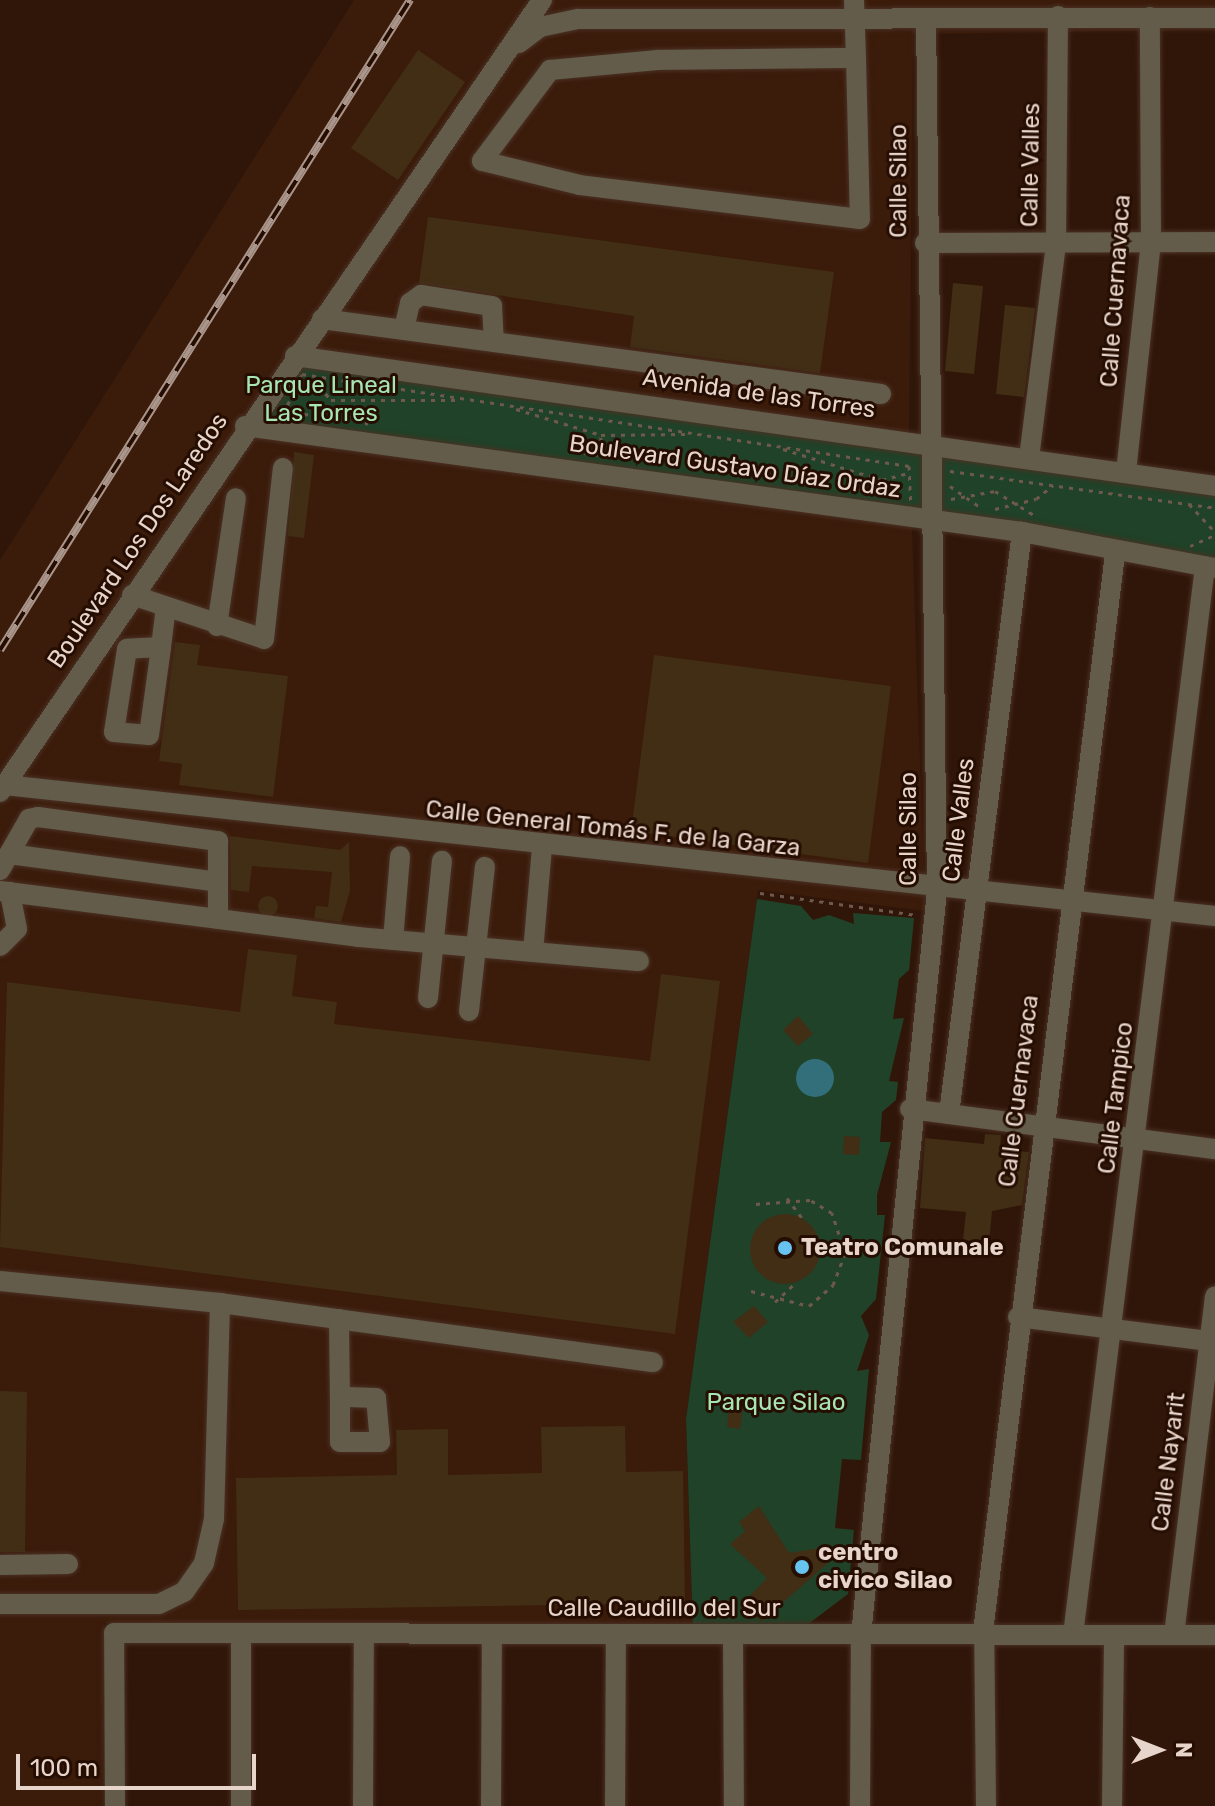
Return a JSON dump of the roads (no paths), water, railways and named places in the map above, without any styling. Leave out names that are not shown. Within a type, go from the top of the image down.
[{"type":"street","name":"Boulevard Los Dos Laredos","points":[[2,789],[245,426],[516,46],[542,0]]},
{"type":"street","points":[[854,0],[854,24],[856,58],[860,219],[580,185],[482,161],[550,70],[671,60],[856,58]]},
{"type":"street","points":[[901,0],[901,22]]},
{"type":"street","points":[[516,46],[540,27],[578,19],[854,24],[1058,16],[1215,18]]},
{"type":"street","name":"Calle Valles","points":[[1029,458],[1056,243],[1058,16]]},
{"type":"street","name":"Calle Cuernavaca","points":[[1126,472],[1151,243],[1150,17]]},
{"type":"street","name":"Calle Silao","points":[[860,1806],[861,1635],[910,1109],[937,891],[935,514],[929,443],[925,243],[926,20]]},
{"type":"street","points":[[925,243],[1215,242]]},
{"type":"street","points":[[404,329],[410,303],[421,295],[492,306],[494,341]]},
{"type":"street","points":[[322,319],[881,394]]},
{"type":"street","name":"Avenida de las Torres","points":[[295,356],[929,443],[1215,486]]},
{"type":"street","name":"Boulevard Gustavo Díaz Ordaz","points":[[245,426],[935,514],[1115,554],[1210,567]]},
{"type":"street","points":[[132,595],[258,640],[268,632],[283,468]]},
{"type":"street","points":[[217,626],[236,498]]},
{"type":"street","name":"Calle Valles","points":[[949,1114],[1022,532]]},
{"type":"street","name":"Calle Cuernavaca","points":[[985,1635],[1040,1127],[1115,554]]},
{"type":"street","name":"Calle Tampico","points":[[1073,1635],[1210,567]]},
{"type":"street","points":[[161,647],[166,608]]},
{"type":"street","name":"Calle General Tomás F. de la Garza","points":[[2,789],[937,891],[976,887],[1215,916]]},
{"type":"street","points":[[218,882],[4,862],[29,819],[38,817],[218,841],[218,882],[218,919]]},
{"type":"street","points":[[533,952],[542,848]]},
{"type":"street","points":[[393,940],[400,856]]},
{"type":"street","points":[[428,998],[442,861]]},
{"type":"street","points":[[469,1011],[485,867]]},
{"type":"street","points":[[0,946],[17,929],[5,891],[393,940],[639,961]]},
{"type":"street","points":[[910,1109],[1215,1149]]},
{"type":"street","points":[[0,1281],[220,1303],[653,1362]]},
{"type":"street","name":"Calle Nayarit","points":[[1174,1635],[1212,1341],[1215,1296]]},
{"type":"street","points":[[0,1604],[159,1604],[184,1592],[204,1563],[214,1519],[220,1303]]},
{"type":"street","points":[[1018,1317],[1212,1341]]},
{"type":"street","points":[[339,1319],[340,1397]]},
{"type":"street","points":[[0,1565],[68,1564]]},
{"type":"street","name":"Calle Caudillo del Sur","points":[[115,1806],[114,1633],[1215,1635]]},
{"type":"street","points":[[241,1634],[241,1806]]},
{"type":"street","points":[[363,1806],[364,1634]]},
{"type":"street","points":[[491,1806],[492,1634]]},
{"type":"street","points":[[615,1806],[616,1635]]},
{"type":"street","points":[[733,1635],[734,1806]]},
{"type":"street","points":[[985,1635],[986,1806]]},
{"type":"street","points":[[1112,1806],[1114,1635]]},
{"type":"water","points":[[815,1059],[828,1065],[834,1078],[828,1091],[815,1097],[802,1091],[796,1078],[802,1065]]},
{"type":"railway","points":[[0,650],[410,0]]},
{"type":"place","name":"Teatro Comunale","points":[[785,1248]]},
{"type":"place","name":"centro civico Silao","points":[[802,1567]]},
{"type":"park label","name":"Parque Lineal Las Torres","points":[[321,400]]},
{"type":"park label","name":"Parque Silao","points":[[776,1403]]}]
